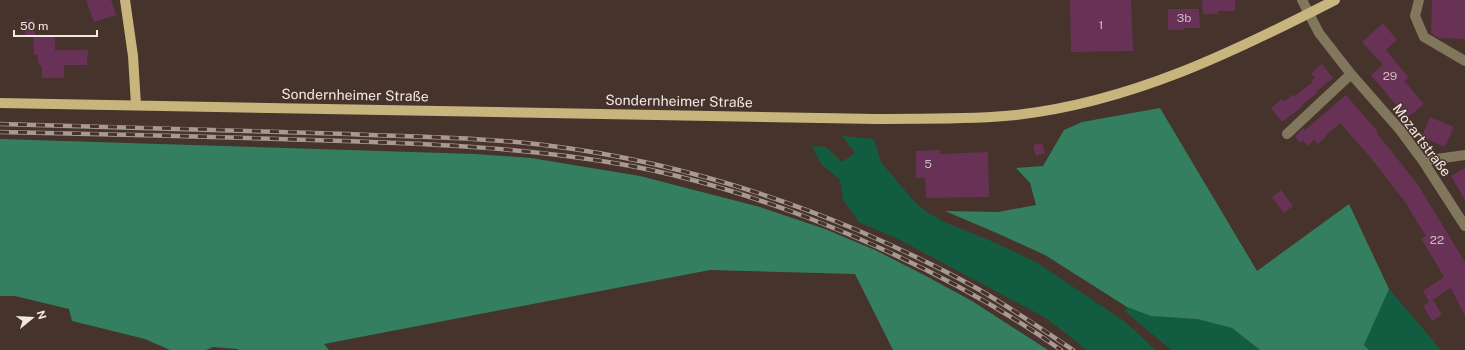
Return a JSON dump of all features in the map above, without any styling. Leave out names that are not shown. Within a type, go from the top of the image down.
[{"type":"main road","points":[[125,0],[133,56],[136,105]]},
{"type":"main road","name":"Sondernheimer Straße","points":[[0,103],[877,119],[974,118],[1016,115],[1092,102],[1133,90],[1197,66],[1251,42],[1335,0]]},
{"type":"street","name":"Mozartstraße","points":[[1302,0],[1319,33],[1351,74],[1400,130],[1423,161],[1465,226]]},
{"type":"street","points":[[1419,0],[1415,16],[1424,37],[1465,61]]},
{"type":"street","points":[[1287,134],[1351,74]]},
{"type":"street","points":[[1423,161],[1465,155]]},
{"type":"green space","points":[[1160,108],[1257,271],[1349,204],[1389,289],[1364,345],[1369,350],[1260,350],[1232,328],[1197,319],[1151,316],[1127,307],[1045,255],[945,211],[998,212],[1036,205],[1030,183],[1016,168],[1043,166],[1064,130],[1082,122]]},
{"type":"green space","points":[[842,136],[874,139],[881,162],[913,200],[925,211],[944,222],[989,240],[1036,262],[1124,321],[1156,350],[1087,350],[1046,318],[900,240],[859,222],[843,200],[840,180],[821,164],[812,146],[826,147],[842,162],[855,153]]},
{"type":"green space","points":[[0,139],[475,154],[531,158],[640,176],[760,207],[825,229],[875,250],[972,301],[1048,350],[893,350],[855,274],[710,270],[324,344],[329,350],[239,350],[213,347],[206,350],[170,350],[145,339],[72,321],[69,309],[15,296],[0,296]]},
{"type":"green space","points":[[1389,289],[1441,350],[1369,350],[1364,345]]},
{"type":"green space","points":[[1127,307],[1152,316],[1197,319],[1232,328],[1260,350],[1171,350],[1125,311]]},
{"type":"building","points":[[86,0],[111,0],[116,15],[94,22]]},
{"type":"building","points":[[1070,0],[1131,0],[1133,51],[1071,52]]},
{"type":"building","points":[[1202,0],[1235,0],[1235,11],[1218,11],[1218,14],[1203,14]]},
{"type":"building","points":[[1432,0],[1465,0],[1465,39],[1438,38],[1431,33]]},
{"type":"building","points":[[1168,9],[1199,9],[1200,28],[1168,30]]},
{"type":"building","points":[[34,19],[35,35],[25,36],[24,20]]},
{"type":"building","points":[[1383,23],[1397,40],[1386,50],[1409,78],[1404,81],[1424,104],[1407,118],[1371,75],[1383,65],[1362,42]]},
{"type":"building","points":[[33,36],[55,36],[55,50],[88,50],[87,65],[64,65],[64,78],[42,78],[42,67],[38,62],[38,55],[34,55]]},
{"type":"building","points":[[1322,64],[1333,78],[1301,106],[1302,107],[1282,122],[1271,108],[1282,99],[1284,101],[1292,95],[1294,96],[1313,82],[1312,80],[1315,78],[1311,73]]},
{"type":"building","points":[[1346,95],[1378,132],[1377,133],[1418,185],[1465,262],[1465,316],[1451,288],[1431,301],[1433,300],[1442,315],[1432,321],[1423,306],[1429,302],[1423,291],[1444,277],[1421,238],[1426,236],[1409,207],[1366,152],[1340,123],[1318,144],[1314,140],[1308,146],[1303,140],[1300,143],[1295,136],[1303,128],[1305,130]]},
{"type":"building","points":[[1430,117],[1454,127],[1445,147],[1422,137]]},
{"type":"building","points":[[1042,143],[1045,153],[1036,156],[1033,145]]},
{"type":"building","points":[[940,150],[940,154],[988,152],[989,197],[926,198],[925,178],[916,178],[916,151]]},
{"type":"building","points":[[1465,168],[1465,200],[1451,176]]},
{"type":"building","points":[[1281,190],[1293,206],[1284,213],[1272,197]]},
{"type":"railway","points":[[0,124],[261,131],[471,139],[520,142],[624,158],[704,177],[742,188],[857,230],[918,258],[978,289],[1073,350]]},
{"type":"railway","points":[[0,132],[258,138],[448,145],[551,154],[644,168],[714,186],[840,230],[938,276],[1000,311],[1061,350]]}]
